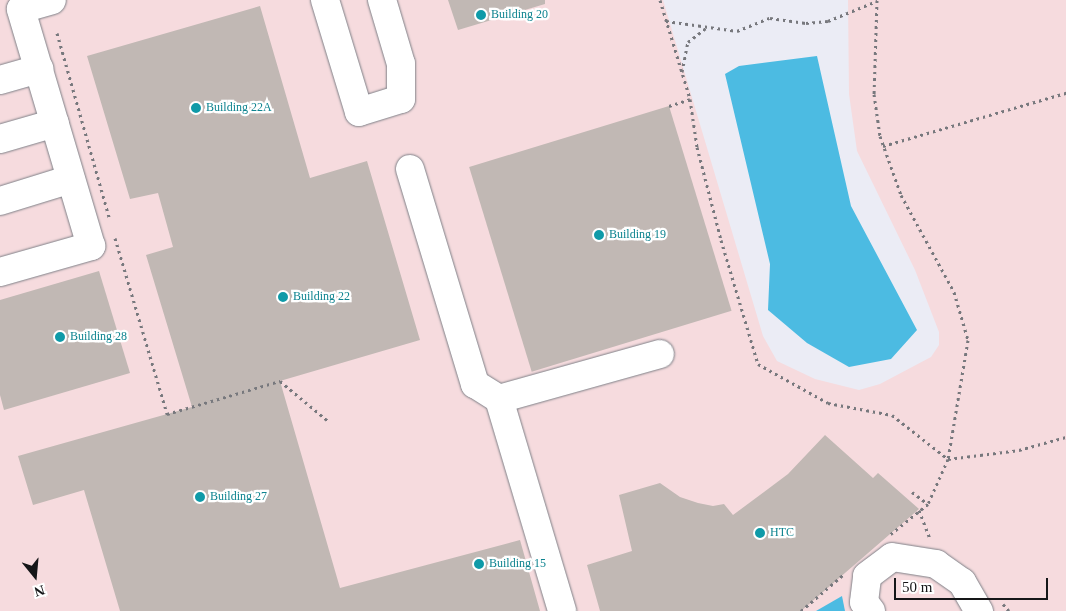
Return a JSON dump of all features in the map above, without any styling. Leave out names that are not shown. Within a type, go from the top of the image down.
[{"type":"street","points":[[0,272],[91,246],[39,69],[13,8],[52,0]]},
{"type":"street","points":[[325,0],[359,112],[401,99],[401,64],[382,0]]},
{"type":"street","points":[[0,80],[39,69]]},
{"type":"street","points":[[0,139],[54,123]]},
{"type":"street","points":[[410,169],[475,384],[499,399],[562,611]]},
{"type":"street","points":[[0,201],[71,179]]},
{"type":"street","points":[[499,399],[660,354]]},
{"type":"street","points":[[871,611],[864,602],[867,576],[892,557],[936,564],[962,582],[979,611]]},
{"type":"path","points":[[660,0],[690,100],[704,175],[758,364],[828,404],[892,415],[948,459],[1019,450],[1066,437]]},
{"type":"path","points":[[666,21],[737,31],[770,18],[806,23],[828,21],[877,1],[874,94],[883,146],[901,195],[954,292],[968,340],[948,459],[928,504],[890,535]]},
{"type":"path","points":[[682,73],[688,42],[706,28]]},
{"type":"path","points":[[57,33],[112,227]]},
{"type":"path","points":[[883,146],[1066,93]]},
{"type":"path","points":[[669,106],[690,100]]},
{"type":"path","points":[[115,236],[167,414],[280,381],[328,421]]},
{"type":"path","points":[[912,492],[928,504]]},
{"type":"path","points":[[801,611],[845,573]]},
{"type":"shaded area","points":[[0,0],[663,0],[763,336],[777,361],[815,379],[859,390],[880,384],[931,357],[939,345],[939,332],[915,270],[857,151],[849,94],[848,0],[1066,0],[1066,611],[0,611]]},
{"type":"water","points":[[817,56],[851,206],[917,330],[891,359],[849,367],[807,343],[768,310],[770,264],[725,74],[739,66]]},
{"type":"water","points":[[842,596],[845,611],[816,611]]},
{"type":"building","name":"Building 20","points":[[448,0],[545,0],[545,4],[458,30]]},
{"type":"building","points":[[260,6],[310,178],[367,161],[420,340],[280,381],[340,588],[520,540],[540,611],[120,611],[84,490],[33,505],[18,456],[192,407],[146,255],[173,247],[158,193],[130,199],[87,56]]},
{"type":"building","name":"Building 19","points":[[669,106],[732,311],[532,372],[469,167]]},
{"type":"building","name":"Building 28","points":[[99,271],[130,373],[4,410],[0,395],[0,300]]},
{"type":"building","name":"HTC","points":[[825,435],[873,478],[878,473],[919,509],[801,611],[600,611],[587,565],[632,551],[619,495],[660,483],[680,497],[698,503],[713,506],[724,504],[733,515],[788,474]]},
{"type":"place","name":"Building 20","points":[[481,15]]},
{"type":"place","name":"Building 22A","points":[[196,108]]},
{"type":"place","name":"Building 19","points":[[599,235]]},
{"type":"place","name":"Building 22","points":[[283,297]]},
{"type":"place","name":"Building 28","points":[[60,337]]},
{"type":"place","name":"Building 27","points":[[200,497]]},
{"type":"place","name":"HTC","points":[[760,533]]},
{"type":"place","name":"Building 15","points":[[479,564]]}]
